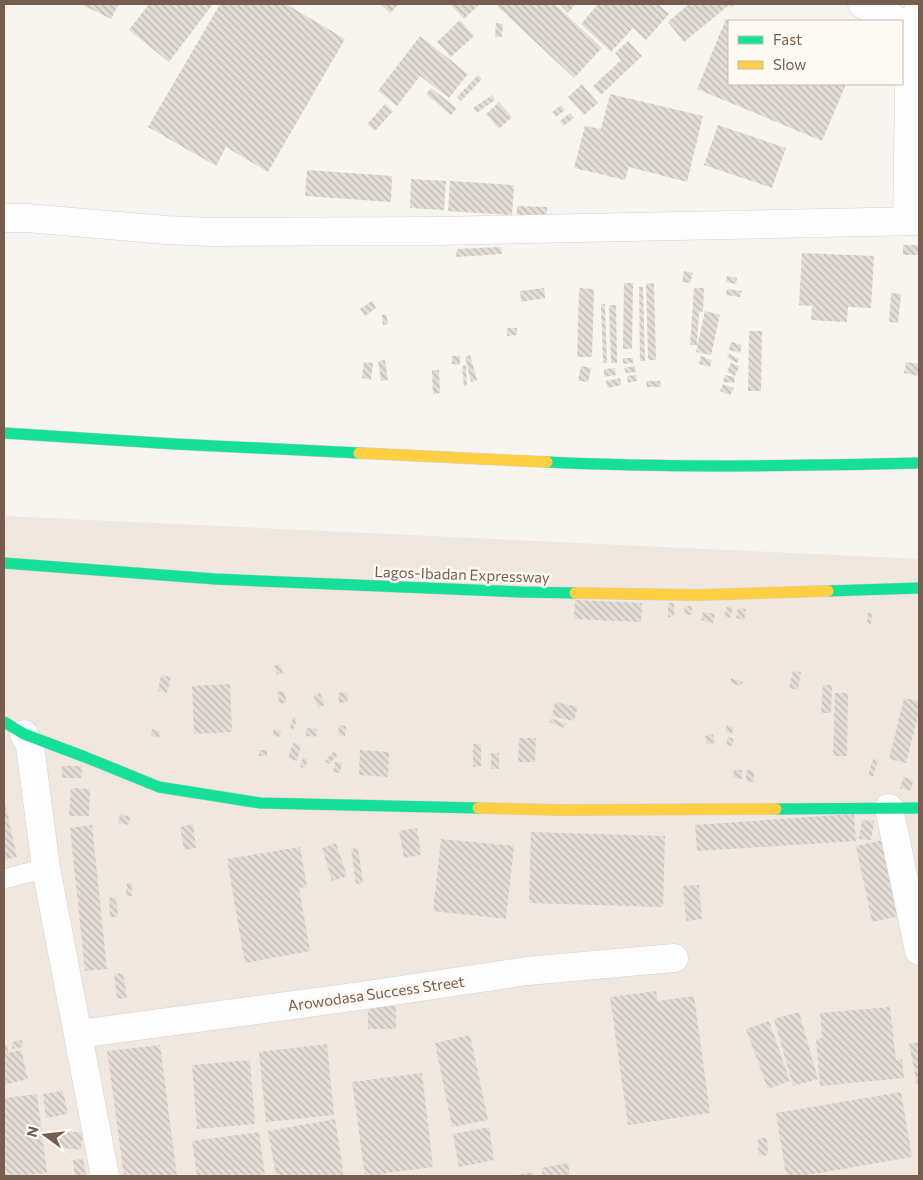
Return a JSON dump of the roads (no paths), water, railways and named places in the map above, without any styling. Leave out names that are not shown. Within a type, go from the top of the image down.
[{"type":"main road","points":[[4,432],[175,444],[616,465],[795,466],[919,463]]},
{"type":"main road","name":"Lagos-Ibadan Expressway","points":[[4,563],[215,579],[520,592],[697,595],[919,588]]},
{"type":"main road","points":[[14,728],[159,786],[260,804],[561,810],[919,808]]},
{"type":"street","points":[[4,218],[27,218],[210,232],[437,232],[913,221],[908,20],[862,4]]},
{"type":"street","points":[[14,728],[30,746],[46,868],[106,1176]]},
{"type":"street","points":[[889,808],[919,951]]},
{"type":"street","name":"Arowodasa Success Street","points":[[79,1034],[360,996],[527,971],[674,958]]},
{"type":"lane","points":[[4,879],[46,868]]}]
